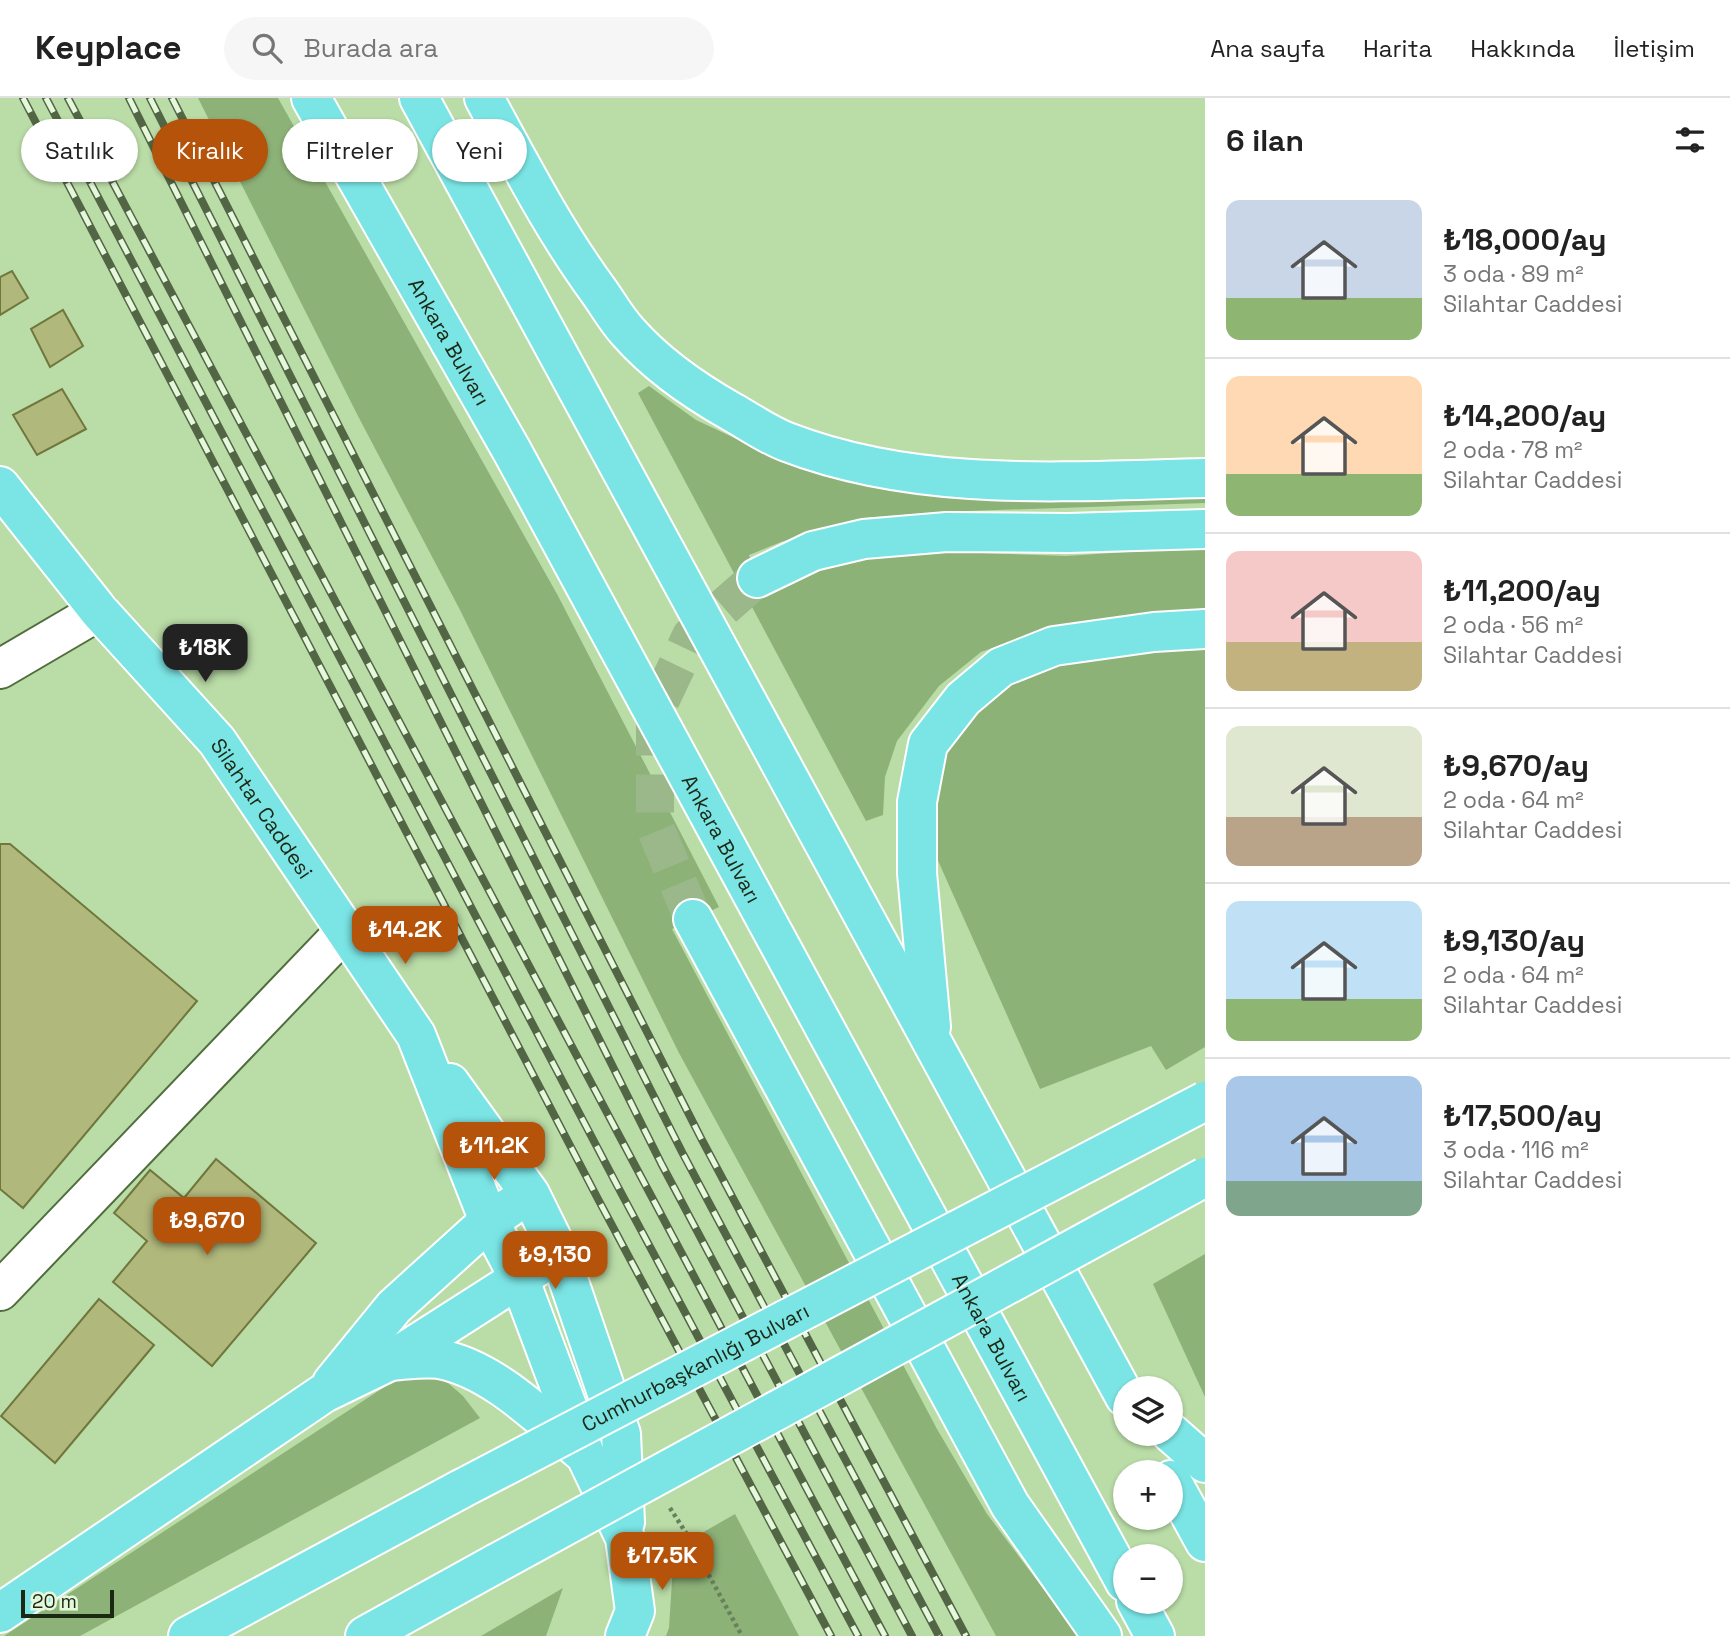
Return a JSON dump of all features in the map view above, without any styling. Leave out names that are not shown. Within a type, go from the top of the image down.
[{"type":"main road","name":"Ankara Bulvarı","points":[[311,98],[519,464],[1113,1560]]},
{"type":"main road","points":[[418,98],[1115,1376]]},
{"type":"main road","points":[[484,98],[550,217],[587,276],[627,331],[656,361],[695,391],[785,441],[856,464],[896,472],[955,478],[991,481],[1205,478]]},
{"type":"main road","name":"Silahtar Caddesi","points":[[0,486],[99,611],[217,741],[416,1035],[489,1221],[519,1278],[585,1454],[625,1538],[635,1611],[625,1636]]},
{"type":"main road","points":[[757,578],[813,551],[864,539],[947,532],[1068,533],[1205,529]]},
{"type":"main road","points":[[932,1043],[917,873],[917,802],[928,744],[964,699],[1001,667],[1054,646],[1154,632],[1205,629]]},
{"type":"main road","points":[[693,919],[1010,1505],[1102,1636]]},
{"type":"main road","points":[[416,1035],[530,1194],[559,1253],[621,1434],[625,1538]]},
{"type":"main road","name":"Cumhurbaşkanlığı Bulvarı","points":[[188,1636],[461,1489],[1205,1101]]},
{"type":"main road","points":[[365,1636],[1205,1177]]},
{"type":"main road","points":[[324,1393],[394,1307],[489,1221],[530,1194]]},
{"type":"main road","points":[[1,1613],[324,1393],[390,1361],[559,1253]]},
{"type":"main road","points":[[390,1361],[438,1359],[475,1370],[526,1404],[585,1454]]},
{"type":"main road","points":[[1183,1444],[1205,1463]]},
{"type":"main road","points":[[1183,1502],[1205,1542]]},
{"type":"main road","points":[[1143,1614],[1154,1636]]},
{"type":"lane","points":[[0,669],[99,611]]},
{"type":"lane","points":[[0,1291],[345,931]]},
{"type":"path","points":[[664,1500],[686,1533],[741,1636]]},
{"type":"green space","points":[[198,98],[278,98],[290,119],[282,119],[282,182],[325,182],[557,594],[719,907],[672,929],[937,1429],[987,1514],[1079,1636],[996,1636],[679,1053],[459,608],[359,418],[240,182],[268,182],[268,119],[209,119]]},
{"type":"green space","points":[[649,386],[696,420],[769,454],[1205,490],[1205,503],[940,512],[862,518],[781,542],[749,555],[757,578],[769,593],[825,568],[890,550],[1066,556],[1205,547],[1205,615],[1045,630],[981,652],[939,686],[897,741],[885,777],[883,815],[866,821],[638,393]]},
{"type":"green space","points":[[1205,646],[1205,1047],[1166,1070],[1151,1046],[1040,1089],[931,845],[925,795],[945,743],[986,693],[1050,666],[1152,647]]},
{"type":"green space","points":[[1205,1254],[1205,1397],[1153,1284]]},
{"type":"green space","points":[[419,1372],[440,1376],[463,1396],[480,1418],[80,1636],[4,1636],[389,1384]]},
{"type":"green space","points":[[735,1514],[799,1636],[666,1636],[669,1628],[674,1549]]},
{"type":"green space","points":[[563,1588],[546,1636],[481,1636]]},
{"type":"building","points":[[12,271],[28,298],[0,315],[0,277]]},
{"type":"building","points":[[63,310],[83,346],[50,367],[31,329]]},
{"type":"building","points":[[62,389],[86,429],[37,455],[13,415]]},
{"type":"building","points":[[0,844],[10,844],[197,1001],[23,1208],[0,1189]]},
{"type":"building","points":[[216,1159],[316,1243],[212,1366],[113,1282],[147,1241],[114,1213],[150,1170],[184,1198]]},
{"type":"building","points":[[99,1299],[154,1345],[55,1463],[1,1416]]},
{"type":"tunnel","points":[[693,919],[655,827],[655,712],[691,636],[757,578]]},
{"type":"railway","points":[[23,98],[598,1199],[831,1636]]},
{"type":"railway","points":[[46,98],[618,1187],[858,1636]]},
{"type":"railway","points":[[68,98],[885,1636]]},
{"type":"railway","points":[[129,98],[661,1163],[912,1636]]},
{"type":"railway","points":[[150,98],[682,1152],[939,1636]]},
{"type":"railway","points":[[172,98],[702,1140],[966,1636]]}]
